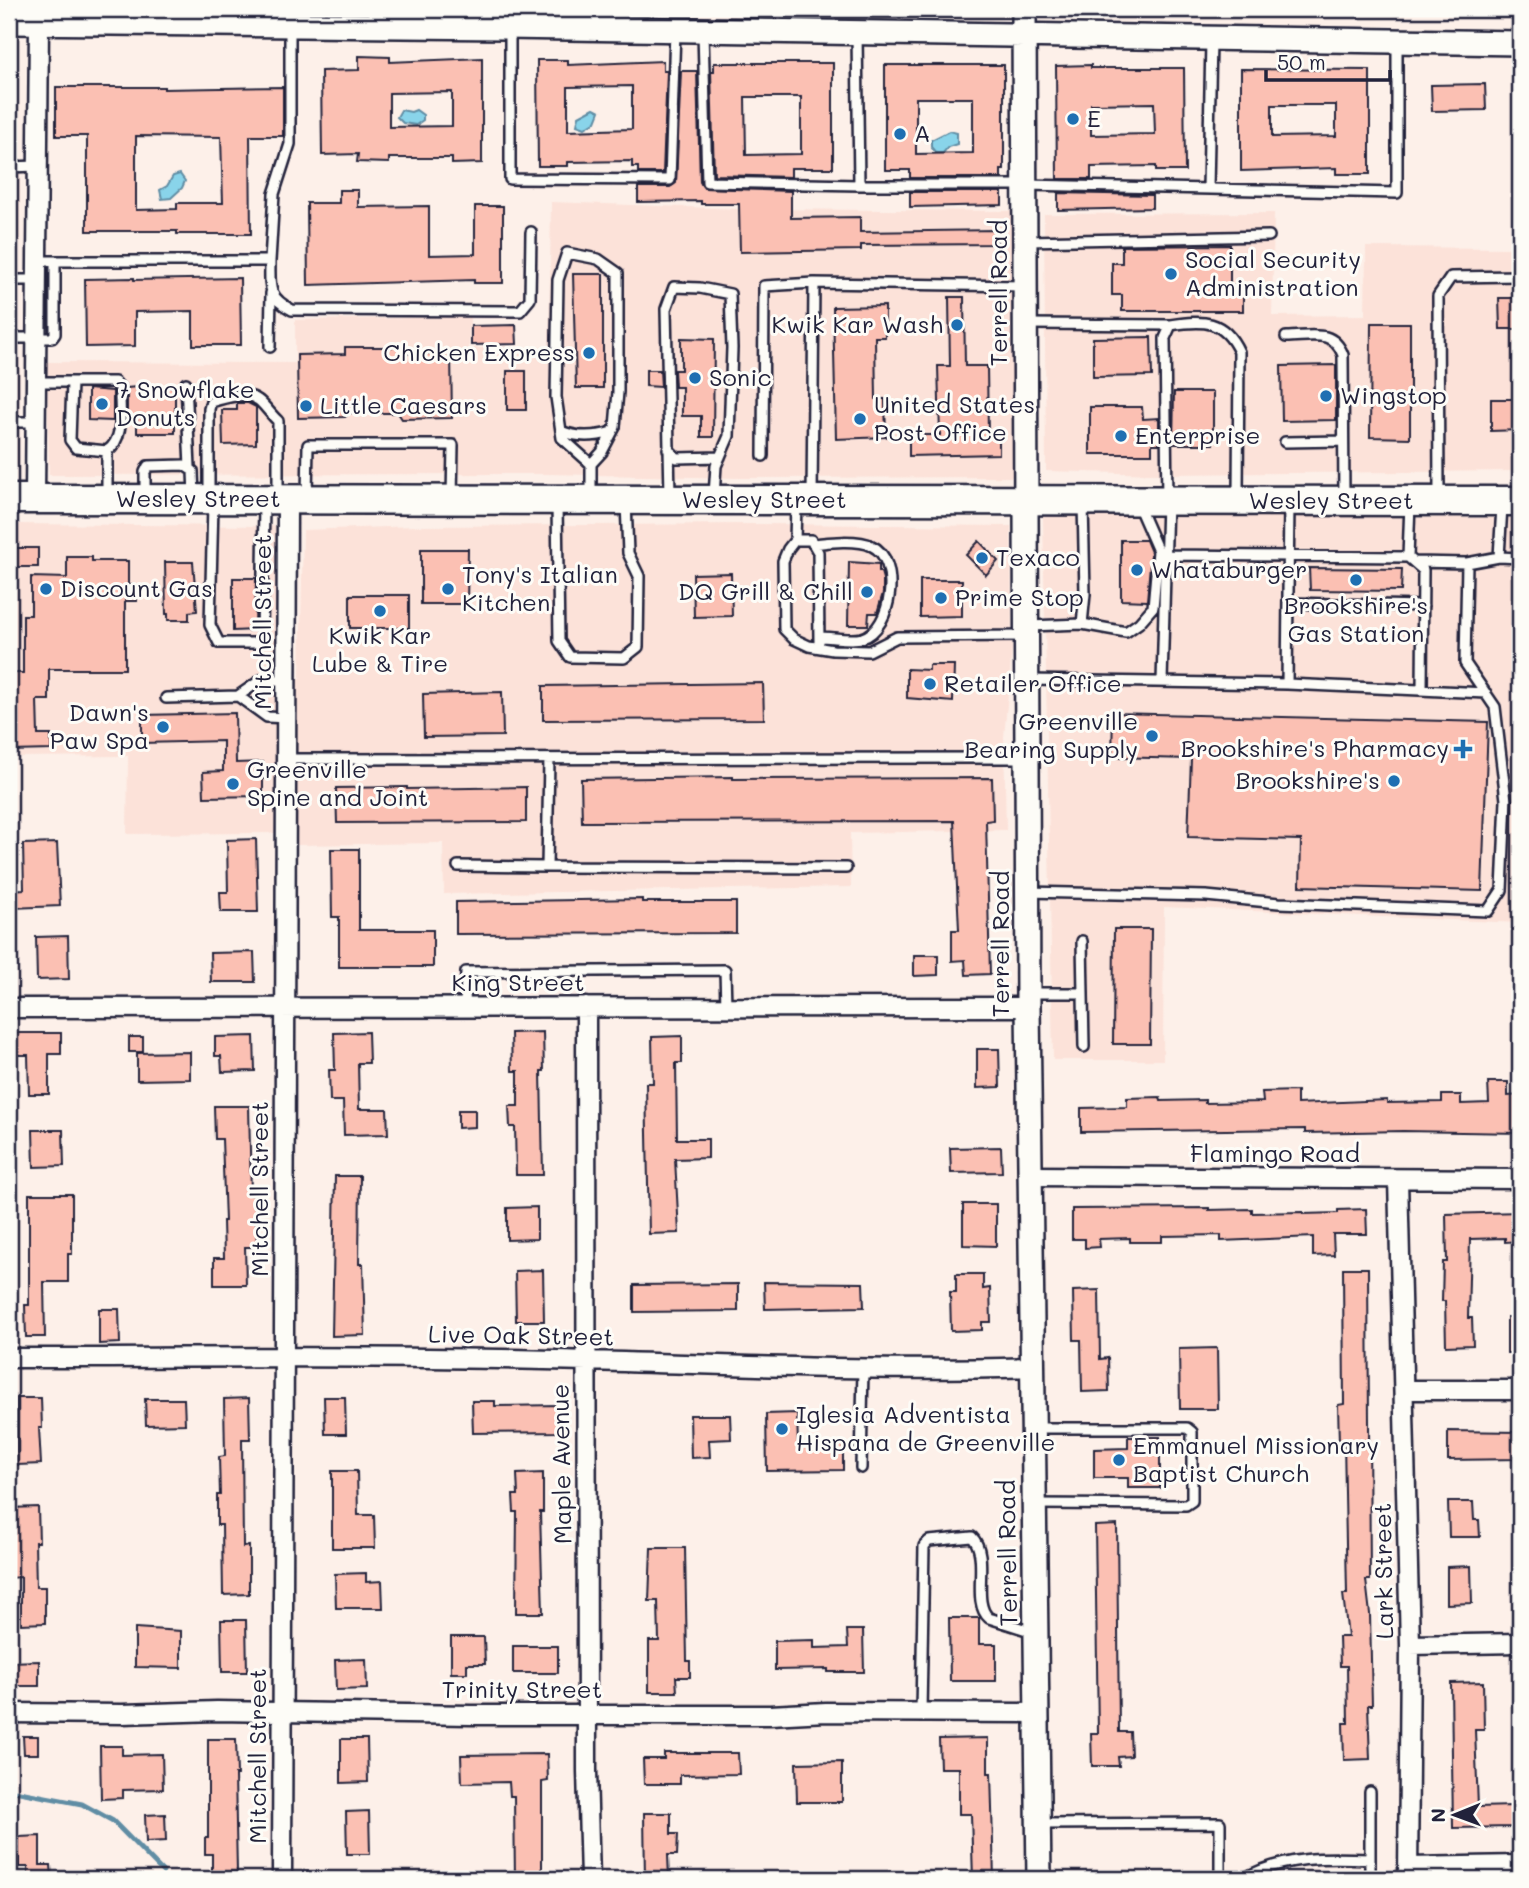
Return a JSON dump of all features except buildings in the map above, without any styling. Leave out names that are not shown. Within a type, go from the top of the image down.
[{"type":"main road","name":"Wesley Street","points":[[22,499],[1511,501]]},
{"type":"street","name":"Terrell Road","points":[[1024,9],[1027,892],[1039,1879]]},
{"type":"street","points":[[9,22],[126,20],[290,26],[426,18],[510,27],[1520,43]]},
{"type":"street","points":[[22,499],[35,422],[37,280],[46,261],[38,166],[39,23]]},
{"type":"street","name":"Mitchell Street","points":[[282,1879],[288,680],[284,499]]},
{"type":"street","name":"King Street","points":[[9,1007],[726,1007],[1028,1000]]},
{"type":"street","name":"Maple Avenue","points":[[586,1007],[585,1361],[590,1879]]},
{"type":"street","name":"Flamingo Road","points":[[1030,1176],[1520,1179]]},
{"type":"street","name":"Lark Street","points":[[1398,1179],[1410,1645],[1408,1873]]},
{"type":"street","name":"Live Oak Street","points":[[9,1358],[585,1361],[954,1370],[1032,1367]]},
{"type":"street","points":[[1404,1390],[1520,1390]]},
{"type":"street","points":[[1410,1645],[1520,1643]]},
{"type":"street","name":"Trinity Street","points":[[9,1713],[1036,1713]]},
{"type":"street","points":[[1408,1873],[1520,1865]]},
{"type":"lane","points":[[270,347],[270,261],[274,194],[290,144],[290,26]]},
{"type":"lane","points":[[510,27],[510,179],[670,180],[675,29]]},
{"type":"lane","points":[[703,30],[707,182],[1397,193],[1397,42]]},
{"type":"lane","points":[[857,32],[859,184]]},
{"type":"lane","points":[[1208,189],[1211,38]]},
{"type":"lane","points":[[9,167],[38,166]]},
{"type":"lane","points":[[271,293],[279,303],[292,310],[520,311],[530,299],[531,232]]},
{"type":"lane","points":[[1025,241],[1269,236]]},
{"type":"lane","points":[[591,464],[562,438],[556,397],[558,279],[567,253],[598,259],[618,273],[618,392],[615,427],[602,452],[591,464],[591,500]]},
{"type":"lane","points":[[9,338],[52,338],[55,334],[46,261],[270,261]]},
{"type":"lane","points":[[1438,501],[1438,296],[1451,277],[1520,276]]},
{"type":"lane","points":[[9,280],[37,280]]},
{"type":"lane","points":[[813,544],[834,542],[872,545],[884,556],[889,572],[888,603],[875,631],[862,638],[819,642],[794,639],[784,629],[783,561],[795,540],[804,500],[814,283]]},
{"type":"lane","points":[[763,456],[764,286],[814,283],[1026,286]]},
{"type":"lane","points":[[670,500],[666,309],[674,288],[699,288],[730,294],[732,348],[729,436],[716,466],[714,500]]},
{"type":"lane","points":[[1026,324],[1171,325],[1200,321],[1221,329],[1233,338],[1239,352],[1238,501]]},
{"type":"lane","points":[[1162,682],[1167,500],[1165,338],[1171,325]]},
{"type":"lane","points":[[1286,337],[1329,337],[1338,344],[1343,355],[1344,501]]},
{"type":"lane","points":[[36,382],[72,382],[115,382],[120,388],[119,437],[107,451],[76,448],[70,440],[72,382]]},
{"type":"lane","points":[[186,383],[190,467]]},
{"type":"lane","points":[[250,396],[257,399],[265,411],[278,421],[284,499],[262,639],[259,643],[219,643],[210,625],[206,499],[209,408],[212,402],[250,396]]},
{"type":"lane","points":[[9,422],[35,422]]},
{"type":"lane","points":[[561,431],[572,436],[601,436],[612,432]]},
{"type":"lane","points":[[1285,442],[1343,442]]},
{"type":"lane","points":[[284,499],[308,444],[453,445],[452,499]]},
{"type":"lane","points":[[668,449],[677,458],[720,457]]},
{"type":"lane","points":[[107,451],[107,499]]},
{"type":"lane","points":[[145,499],[145,472],[148,466],[184,464],[193,471],[206,499]]},
{"type":"lane","points":[[557,500],[559,641],[570,657],[624,658],[638,647],[639,576],[628,553],[626,500]]},
{"type":"lane","points":[[1082,500],[1085,594],[1082,624]]},
{"type":"lane","points":[[819,642],[833,650],[869,651],[897,636],[1027,631],[1082,624],[1126,632],[1139,623],[1153,607],[1158,551],[1146,529],[1136,500]]},
{"type":"lane","points":[[1287,684],[1289,501]]},
{"type":"lane","points":[[1410,501],[1412,559],[1423,570],[1422,690]]},
{"type":"lane","points":[[1500,558],[1511,501]]},
{"type":"lane","points":[[795,540],[811,540],[818,552],[819,642]]},
{"type":"lane","points":[[1166,555],[1412,559],[1467,563],[1520,558]]},
{"type":"lane","points":[[1027,892],[1206,896],[1279,903],[1488,911],[1502,890],[1506,800],[1496,707],[1465,663],[1467,563]]},
{"type":"lane","points":[[1288,603],[1423,606]]},
{"type":"lane","points":[[166,698],[238,696],[261,680],[288,680]]},
{"type":"lane","points":[[1027,680],[1287,684],[1486,693]]},
{"type":"lane","points":[[238,696],[267,717],[287,718]]},
{"type":"lane","points":[[287,759],[1027,758]]},
{"type":"lane","points":[[547,867],[548,759]]},
{"type":"lane","points":[[458,866],[846,868]]},
{"type":"lane","points":[[1082,941],[1084,1047]]},
{"type":"lane","points":[[465,1007],[466,972],[725,970],[726,1007]]},
{"type":"lane","points":[[1028,1000],[1083,993]]},
{"type":"lane","points":[[862,1468],[863,1368]]},
{"type":"lane","points":[[1033,1428],[1187,1428],[1192,1432],[1192,1501],[1186,1505],[1034,1504]]},
{"type":"lane","points":[[921,1712],[924,1546],[929,1541],[972,1537],[979,1546],[985,1614],[989,1618],[1035,1633]]},
{"type":"lane","points":[[1370,1792],[1370,1879]]},
{"type":"lane","points":[[1038,1824],[1220,1823],[1220,1879]]},
{"type":"lane","points":[[1243,1879],[1287,1861],[1309,1858],[1370,1860]]},
{"type":"shaded area","points":[[9,148],[20,148],[19,465],[9,465]]},
{"type":"shaded area","points":[[551,202],[739,209],[1016,211],[1017,477],[49,475],[47,362],[295,363],[295,320],[470,317],[469,348],[549,347]]},
{"type":"shaded area","points":[[1274,213],[1272,316],[1365,315],[1366,247],[1520,248],[1520,471],[1159,474],[1046,471],[1044,214]]},
{"type":"shaded area","points":[[1043,515],[1520,518],[1520,923],[1164,907],[1163,1060],[1053,1060]]},
{"type":"shaded area","points":[[9,524],[280,526],[276,833],[127,834],[128,756],[9,757]]},
{"type":"shaded area","points":[[415,526],[1011,526],[1012,649],[1004,737],[1006,830],[850,833],[851,887],[444,894],[443,843],[293,845],[290,679],[300,679],[303,530]]},
{"type":"water","points":[[594,108],[600,111],[596,121],[585,128],[577,125],[579,116]]},
{"type":"water","points":[[401,110],[416,110],[423,115],[423,120],[416,125],[403,123],[397,117]]},
{"type":"water","points":[[949,131],[957,133],[957,144],[948,147],[943,153],[936,153],[931,147],[931,140]]},
{"type":"water","points":[[180,174],[185,181],[182,188],[171,198],[162,199],[160,190],[167,186],[173,176]]},
{"type":"waterway","points":[[9,1790],[82,1804],[113,1821],[163,1872]]},
{"type":"place","name":"E","points":[[1073,119]]},
{"type":"place","name":"A","points":[[900,134]]},
{"type":"place","name":"Social Security Administration","points":[[1171,274]]},
{"type":"place","name":"Kwik Kar Wash","points":[[957,325]]},
{"type":"place","name":"Chicken Express","points":[[589,353]]},
{"type":"place","name":"Sonic","points":[[695,378]]},
{"type":"place","name":"Wingstop","points":[[1326,396]]},
{"type":"place","name":"7 Snowflake Donuts","points":[[102,404]]},
{"type":"place","name":"Little Caesars","points":[[306,406]]},
{"type":"place","name":"United States Post Office","points":[[860,419]]},
{"type":"place","name":"Enterprise","points":[[1121,436]]},
{"type":"place","name":"Texaco","points":[[982,558]]},
{"type":"place","name":"Whataburger","points":[[1137,570]]},
{"type":"place","name":"Brookshire's Gas Station","points":[[1356,580]]},
{"type":"place","name":"Discount Gas","points":[[46,589]]},
{"type":"place","name":"Tony's Italian Kitchen","points":[[448,589]]},
{"type":"place","name":"DQ Grill & Chill","points":[[867,592]]},
{"type":"place","name":"Prime Stop","points":[[941,598]]},
{"type":"place","name":"Kwik Kar Lube & Tire","points":[[380,611]]},
{"type":"place","name":"Retailer Office","points":[[930,684]]},
{"type":"place","name":"Dawn's Paw Spa","points":[[163,727]]},
{"type":"place","name":"Greenville Bearing Supply","points":[[1152,736]]},
{"type":"place","name":"Brookshire's Pharmacy","points":[[1463,749]]},
{"type":"place","name":"Brookshire's","points":[[1394,781]]},
{"type":"place","name":"Greenville Spine and Joint","points":[[233,784]]},
{"type":"place","name":"Iglesia Adventista Hispana de Greenville","points":[[782,1429]]},
{"type":"place","name":"Emmanuel Missionary Baptist Church","points":[[1119,1460]]}]
